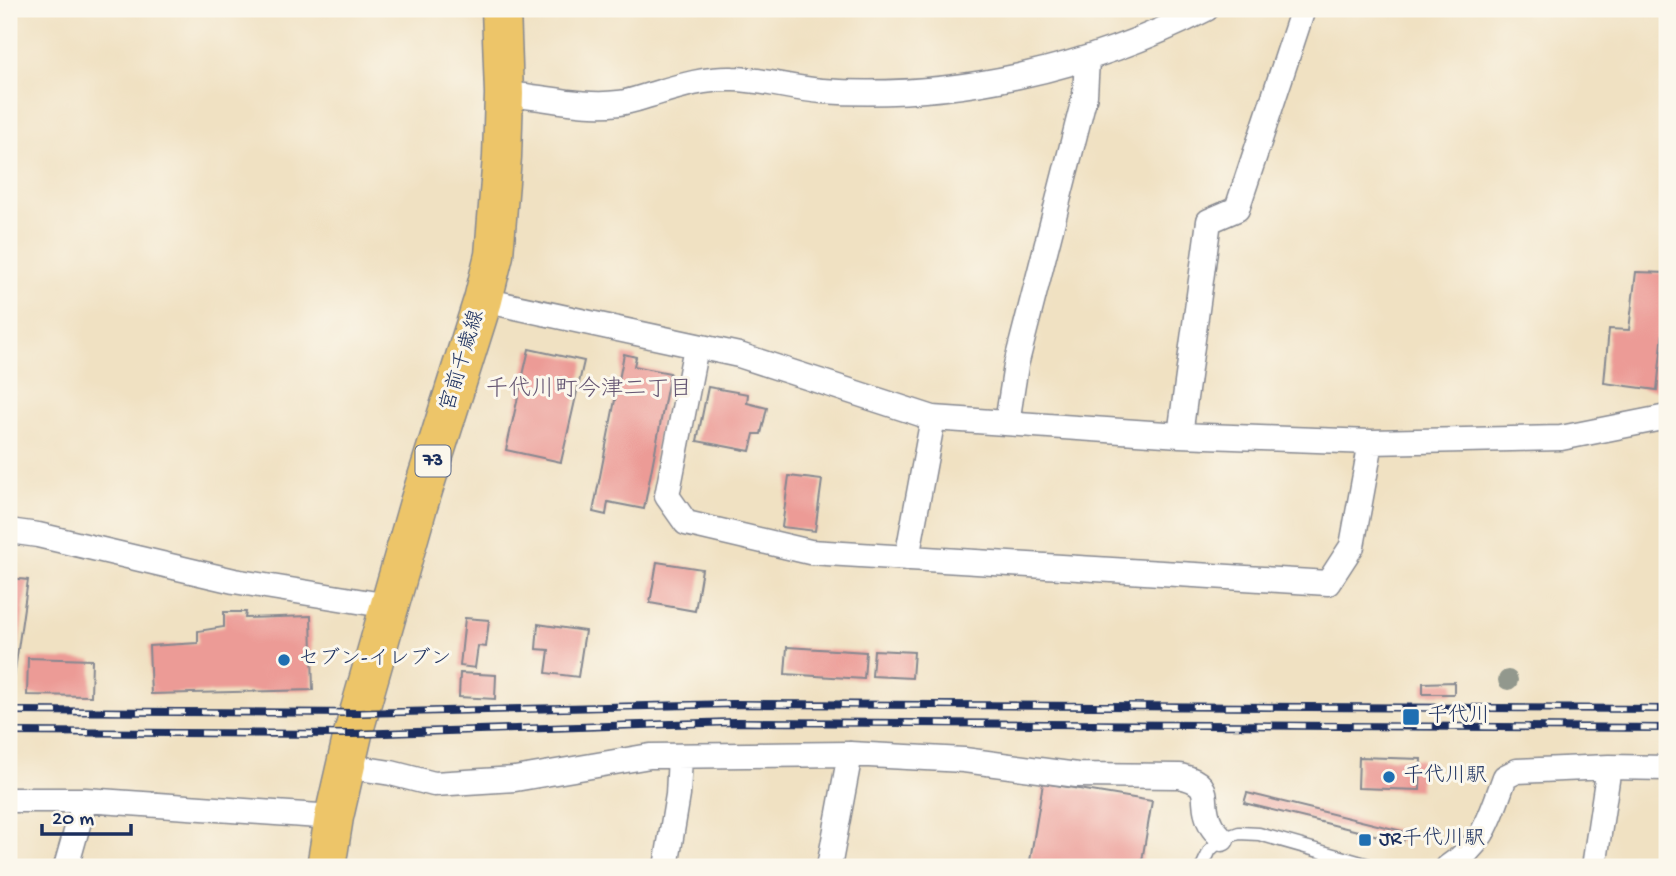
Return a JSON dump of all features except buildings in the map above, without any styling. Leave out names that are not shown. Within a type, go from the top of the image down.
[{"type":"main road","name":"宮前千歳線","points":[[326,867],[346,766],[390,606],[483,300],[494,255],[504,94],[501,9]]},
{"type":"street","points":[[504,94],[537,95],[586,104],[621,103],[697,81],[734,79],[822,91],[912,91],[994,80],[1087,60],[1161,32],[1206,9]]},
{"type":"street","points":[[1180,435],[1209,221],[1237,209],[1303,9]]},
{"type":"street","points":[[1007,423],[1016,365],[1085,95],[1087,60]]},
{"type":"street","points":[[483,300],[739,355],[933,418],[1180,435],[1371,442],[1561,438],[1667,417]]},
{"type":"street","points":[[696,347],[667,496],[686,523],[810,552],[1328,583],[1352,546],[1371,442]]},
{"type":"street","points":[[907,558],[933,418]]},
{"type":"street","points":[[9,531],[38,535],[234,581],[390,606]]},
{"type":"street","points":[[346,766],[391,773],[434,784],[515,779],[650,756],[850,754],[964,760],[1077,775],[1180,776],[1195,780],[1204,789],[1210,824],[1222,839]]},
{"type":"street","points":[[829,867],[850,754]]},
{"type":"street","points":[[666,867],[678,795],[680,756]]},
{"type":"street","points":[[1594,867],[1609,767]]},
{"type":"street","points":[[1448,867],[1462,858],[1482,837],[1505,777],[1517,771],[1609,767],[1667,768]]},
{"type":"street","points":[[9,800],[85,800],[334,817]]},
{"type":"street","points":[[66,867],[85,800]]},
{"type":"lane","points":[[1202,867],[1210,850],[1222,839],[1239,833],[1259,835],[1376,867]]},
{"type":"railway","points":[[9,711],[359,713],[733,704],[1667,709]]},
{"type":"railway","points":[[9,732],[353,734],[735,722],[1667,728]]},
{"type":"place","name":"セブン-イレブン","points":[[284,660]]},
{"type":"place","name":"千代川","points":[[1411,717]]},
{"type":"place","name":"千代川駅","points":[[1389,777]]},
{"type":"place","name":"JR千代川駅","points":[[1365,840]]},
{"type":"district","name":"千代川町今津二丁目","points":[[589,390]]}]
